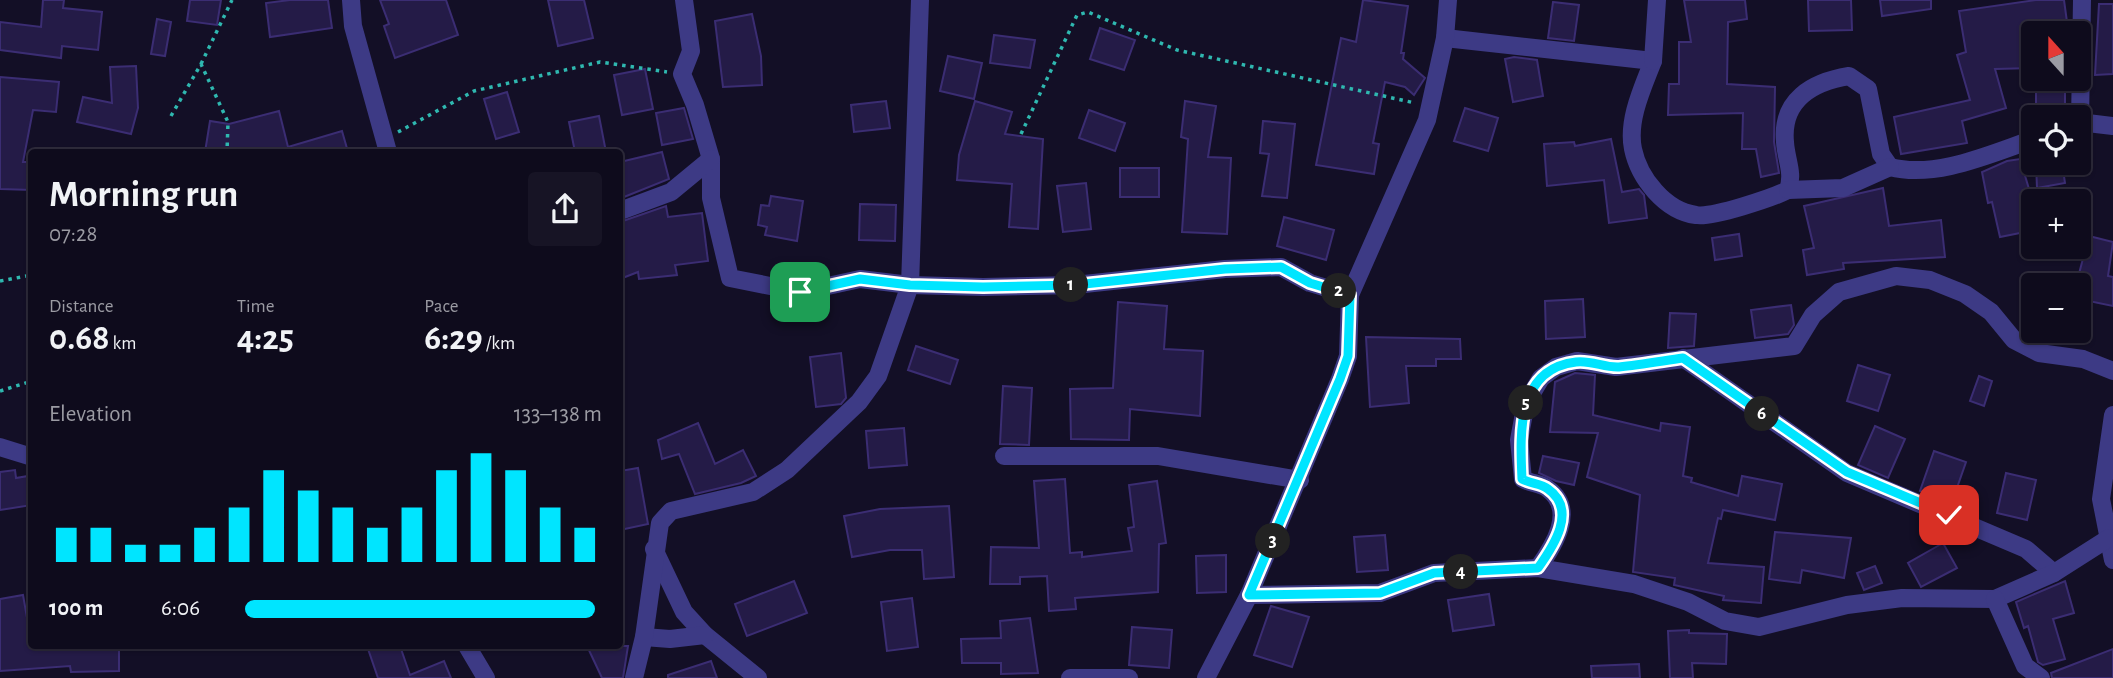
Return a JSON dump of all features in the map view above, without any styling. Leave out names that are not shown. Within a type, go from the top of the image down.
[{"type":"street","points":[[351,0],[353,26],[386,146]]},
{"type":"street","points":[[684,0],[691,51],[682,74],[695,105],[711,159],[711,198],[730,278],[800,292],[860,279],[910,285],[1075,285],[1225,269],[1281,267],[1310,283],[1350,295]]},
{"type":"street","points":[[634,678],[644,637],[654,549],[660,523],[671,511],[753,492],[787,470],[859,402],[878,376],[910,285],[920,0]]},
{"type":"street","points":[[1206,678],[1249,595],[1300,480],[1348,356],[1350,295],[1431,107],[1445,38],[1448,0]]},
{"type":"street","points":[[1657,0],[1653,61],[1639,101],[1633,148],[1642,173],[1657,193],[1676,209],[1698,216],[1772,198],[1788,190],[1843,188],[1890,167],[1905,170],[1951,166],[2021,143]]},
{"type":"street","points":[[2080,105],[2082,0]]},
{"type":"street","points":[[1445,38],[1653,61]]},
{"type":"street","points":[[1788,190],[1793,177],[1785,143],[1793,101],[1814,84],[1832,79],[1849,76],[1868,89],[1881,154],[1890,167]]},
{"type":"street","points":[[2091,123],[2113,126]]},
{"type":"street","points":[[623,210],[671,192],[711,159]]},
{"type":"street","points":[[1538,568],[1560,530],[1561,506],[1555,494],[1545,486],[1522,479],[1519,440],[1526,403],[1541,377],[1556,367],[1577,361],[1616,368],[1794,346],[1813,315],[1839,292],[1896,276],[1930,280],[1965,293],[1991,312],[2014,340],[2039,354],[2082,359],[2113,371]]},
{"type":"street","points":[[1683,358],[1847,472],[2026,549],[2054,573]]},
{"type":"street","points":[[2113,415],[2101,499],[2113,560]]},
{"type":"street","points":[[0,447],[28,456]]},
{"type":"street","points":[[1003,456],[1158,456],[1300,480]]},
{"type":"street","points":[[1249,595],[1380,593],[1434,573],[1538,568],[1634,584],[1688,602],[1725,621],[1759,627],[1847,605],[1902,598],[1995,599],[2054,573],[2109,538]]},
{"type":"street","points":[[654,549],[684,612],[705,635],[758,678]]},
{"type":"street","points":[[1995,599],[2025,666],[2041,678]]},
{"type":"street","points":[[644,637],[670,639],[705,635]]},
{"type":"street","points":[[469,649],[486,678]]},
{"type":"street","points":[[1070,678],[1129,678]]},
{"type":"path","points":[[172,116],[232,0]]},
{"type":"path","points":[[1021,134],[1077,15],[1088,12],[1177,50],[1431,107]]},
{"type":"path","points":[[386,146],[474,91],[600,62],[682,74]]},
{"type":"path","points":[[201,64],[228,122],[228,149]]},
{"type":"path","points":[[0,281],[28,276]]},
{"type":"path","points":[[0,391],[28,382]]},
{"type":"building","points":[[43,0],[64,0],[63,8],[102,12],[98,50],[62,46],[61,58],[0,50],[0,22],[41,27]]},
{"type":"building","points":[[190,0],[221,0],[217,25],[187,21]]},
{"type":"building","points":[[328,0],[332,28],[270,37],[266,3]]},
{"type":"building","points":[[380,0],[446,0],[458,35],[395,58],[384,26],[389,24]]},
{"type":"building","points":[[548,0],[584,0],[593,38],[558,46]]},
{"type":"building","points":[[1363,0],[1408,6],[1401,53],[1404,53],[1403,59],[1425,78],[1414,95],[1405,87],[1385,82],[1373,143],[1379,144],[1374,174],[1316,165],[1341,38],[1356,42]]},
{"type":"building","points":[[1684,0],[1745,0],[1747,19],[1728,22],[1727,84],[1775,87],[1774,142],[1779,173],[1761,177],[1756,149],[1742,149],[1743,113],[1668,115],[1669,84],[1679,84],[1679,42],[1691,42]]},
{"type":"building","points":[[1808,0],[1851,0],[1852,30],[1809,31]]},
{"type":"building","points":[[1880,0],[1931,0],[1931,9],[1882,16]]},
{"type":"building","points":[[2036,0],[2064,0],[2067,21],[2021,21],[2021,68],[1995,69],[2006,108],[1962,121],[1967,143],[1901,154],[1894,117],[1970,100],[1957,55],[1966,52],[1959,11]]},
{"type":"building","points":[[1553,2],[1579,5],[1574,41],[1548,38]]},
{"type":"building","points":[[2099,4],[2113,4],[2113,74],[2095,75]]},
{"type":"building","points":[[752,14],[761,56],[762,85],[723,87],[715,21]]},
{"type":"building","points":[[157,19],[171,22],[165,56],[151,54]]},
{"type":"building","points":[[1100,28],[1135,40],[1124,70],[1090,59]]},
{"type":"building","points":[[994,35],[1035,40],[1030,68],[990,63]]},
{"type":"building","points":[[948,56],[982,63],[974,99],[940,91]]},
{"type":"building","points":[[1514,57],[1537,60],[1543,96],[1513,102],[1505,59]]},
{"type":"building","points":[[136,66],[138,108],[131,134],[77,122],[83,97],[112,103],[110,67]]},
{"type":"building","points":[[645,69],[653,109],[622,115],[614,75]]},
{"type":"building","points":[[0,77],[59,82],[56,112],[33,110],[23,162],[28,162],[28,190],[0,189]]},
{"type":"building","points":[[2036,91],[2065,91],[2065,105],[2036,105]]},
{"type":"building","points":[[507,92],[519,132],[496,139],[484,99]]},
{"type":"building","points":[[886,101],[890,128],[854,132],[851,105]]},
{"type":"building","points":[[975,101],[1012,112],[1005,134],[1043,139],[1038,229],[1009,227],[1012,184],[957,180],[959,155]]},
{"type":"building","points":[[1185,101],[1216,106],[1208,157],[1231,158],[1227,234],[1182,232],[1188,139],[1181,137]]},
{"type":"building","points":[[684,108],[693,139],[662,145],[656,113]]},
{"type":"building","points":[[1465,108],[1498,118],[1488,151],[1454,141]]},
{"type":"building","points":[[1089,110],[1125,123],[1115,151],[1079,138]]},
{"type":"building","points":[[279,111],[288,147],[342,131],[347,149],[205,149],[210,121],[229,124]]},
{"type":"building","points":[[599,116],[605,149],[574,149],[569,122]]},
{"type":"building","points":[[1263,121],[1295,124],[1287,198],[1262,196],[1269,154],[1260,153]]},
{"type":"building","points":[[1611,139],[1622,192],[1639,189],[1644,195],[1647,218],[1609,223],[1604,180],[1547,186],[1544,144],[1574,142],[1575,146]]},
{"type":"building","points":[[662,152],[669,179],[624,197],[623,161]]},
{"type":"building","points":[[2020,159],[2021,175],[2025,175],[2029,189],[2021,189],[2021,233],[2000,237],[1992,202],[1988,203],[1982,172],[2007,161]]},
{"type":"building","points":[[1120,168],[1159,168],[1159,197],[1120,197]]},
{"type":"building","points":[[2036,175],[2064,175],[2065,183],[2037,188]]},
{"type":"building","points":[[1086,183],[1091,229],[1063,232],[1057,186]]},
{"type":"building","points":[[1883,188],[1889,226],[1941,220],[1945,257],[1843,263],[1844,269],[1807,275],[1803,250],[1814,248],[1804,206]]},
{"type":"building","points":[[771,196],[803,201],[797,241],[765,235],[767,227],[758,225],[761,205],[769,206]]},
{"type":"building","points":[[860,204],[896,205],[895,241],[859,240]]},
{"type":"building","points":[[666,206],[668,217],[702,213],[708,261],[675,265],[677,275],[639,279],[638,272],[623,278],[623,221]]},
{"type":"building","points":[[1284,217],[1334,230],[1326,260],[1277,246]]},
{"type":"building","points":[[1739,234],[1742,256],[1715,260],[1712,238]]},
{"type":"building","points":[[2091,236],[2113,242],[2108,276],[2113,277],[2113,306],[2091,301],[2091,273],[2079,273],[2083,259],[2091,259]]},
{"type":"building","points":[[1583,299],[1585,337],[1546,339],[1545,301]]},
{"type":"building","points":[[1118,302],[1167,306],[1164,349],[1203,351],[1200,416],[1130,409],[1129,440],[1071,439],[1070,389],[1113,388]]},
{"type":"building","points":[[1791,305],[1794,325],[1788,334],[1755,338],[1751,310]]},
{"type":"building","points":[[1670,313],[1696,314],[1694,346],[1668,348]]},
{"type":"building","points":[[1366,337],[1460,339],[1461,359],[1436,359],[1436,366],[1406,366],[1409,403],[1370,407]]},
{"type":"building","points":[[916,346],[958,360],[950,384],[908,370]]},
{"type":"building","points":[[841,353],[846,398],[841,404],[816,407],[810,357]]},
{"type":"building","points":[[1858,365],[1890,375],[1878,411],[1847,401]]},
{"type":"building","points":[[1575,373],[1595,375],[1593,415],[1660,431],[1661,423],[1690,427],[1683,476],[1692,478],[1691,482],[1738,496],[1742,476],[1782,484],[1775,520],[1723,510],[1721,519],[1718,518],[1708,563],[1764,567],[1761,603],[1723,600],[1724,596],[1674,585],[1675,578],[1633,572],[1640,495],[1587,477],[1598,433],[1550,432],[1555,382]]},
{"type":"building","points":[[1979,376],[1992,381],[1984,406],[1970,401]]},
{"type":"building","points":[[1003,386],[1032,388],[1029,445],[1000,444]]},
{"type":"building","points":[[698,423],[715,464],[743,450],[756,476],[741,483],[695,494],[679,454],[662,459],[658,440]]},
{"type":"building","points":[[1875,426],[1905,439],[1888,478],[1858,465]]},
{"type":"building","points":[[904,428],[907,465],[869,468],[866,431]]},
{"type":"building","points":[[1934,451],[1966,462],[1952,502],[1920,491]]},
{"type":"building","points":[[1543,456],[1579,463],[1574,485],[1539,473]]},
{"type":"building","points":[[638,468],[648,524],[623,529],[623,470]]},
{"type":"building","points":[[15,470],[16,478],[28,476],[28,506],[0,510],[0,472]]},
{"type":"building","points":[[2006,473],[2036,480],[2027,520],[1997,513]]},
{"type":"building","points":[[1065,479],[1070,553],[1082,552],[1082,557],[1132,551],[1128,528],[1134,527],[1129,485],[1157,481],[1166,543],[1159,544],[1158,592],[1075,598],[1076,609],[1049,611],[1047,576],[1020,577],[1020,584],[990,584],[991,547],[1039,548],[1034,481]]},
{"type":"building","points":[[949,506],[954,577],[924,579],[922,550],[890,550],[852,557],[844,516],[880,509]]},
{"type":"building","points":[[1775,532],[1851,538],[1844,578],[1802,570],[1800,583],[1769,579]]},
{"type":"building","points":[[1385,535],[1388,570],[1357,572],[1354,537]]},
{"type":"building","points":[[1943,543],[1957,568],[1921,587],[1908,563]]},
{"type":"building","points":[[1226,555],[1226,592],[1197,593],[1196,556]]},
{"type":"building","points":[[1875,566],[1882,583],[1864,590],[1857,573]]},
{"type":"building","points":[[794,581],[807,613],[747,636],[735,604]]},
{"type":"building","points":[[2065,581],[2074,613],[2053,619],[2065,659],[2043,665],[2038,662],[2028,626],[2024,628],[2016,602]]},
{"type":"building","points":[[1489,594],[1494,625],[1453,631],[1448,600]]},
{"type":"building","points":[[23,595],[28,623],[28,649],[119,649],[119,671],[71,672],[70,666],[0,671],[0,599]]},
{"type":"building","points":[[912,598],[918,647],[887,651],[881,602]]},
{"type":"building","points":[[1271,606],[1309,617],[1292,667],[1254,655]]},
{"type":"building","points":[[1030,618],[1038,673],[1001,674],[1001,663],[962,663],[961,639],[1001,638],[1000,621]]},
{"type":"building","points":[[1132,627],[1172,630],[1169,668],[1129,665]]},
{"type":"building","points":[[1689,630],[1689,633],[1727,634],[1726,664],[1692,663],[1693,678],[1670,678],[1668,631]]},
{"type":"building","points":[[623,646],[628,646],[623,678],[602,678],[588,649],[623,649]]},
{"type":"building","points":[[368,649],[401,649],[410,675],[444,661],[451,678],[378,678]]},
{"type":"building","points":[[2113,649],[2113,678],[2052,678],[2051,673]]},
{"type":"building","points":[[711,661],[717,678],[668,678],[668,675]]},
{"type":"building","points":[[1639,664],[1640,678],[1592,678],[1591,666]]},
{"type":"route","points":[[800,292],[860,279],[910,285],[1075,285],[1225,269],[1281,267],[1310,283],[1350,295],[1348,356],[1300,480],[1249,595],[1380,593],[1434,573],[1538,568],[1560,530],[1561,506],[1555,494],[1545,486],[1530,484],[1522,479],[1519,440],[1526,403],[1541,377],[1556,367],[1577,361],[1616,368],[1683,358],[1847,472],[1949,515]]}]
